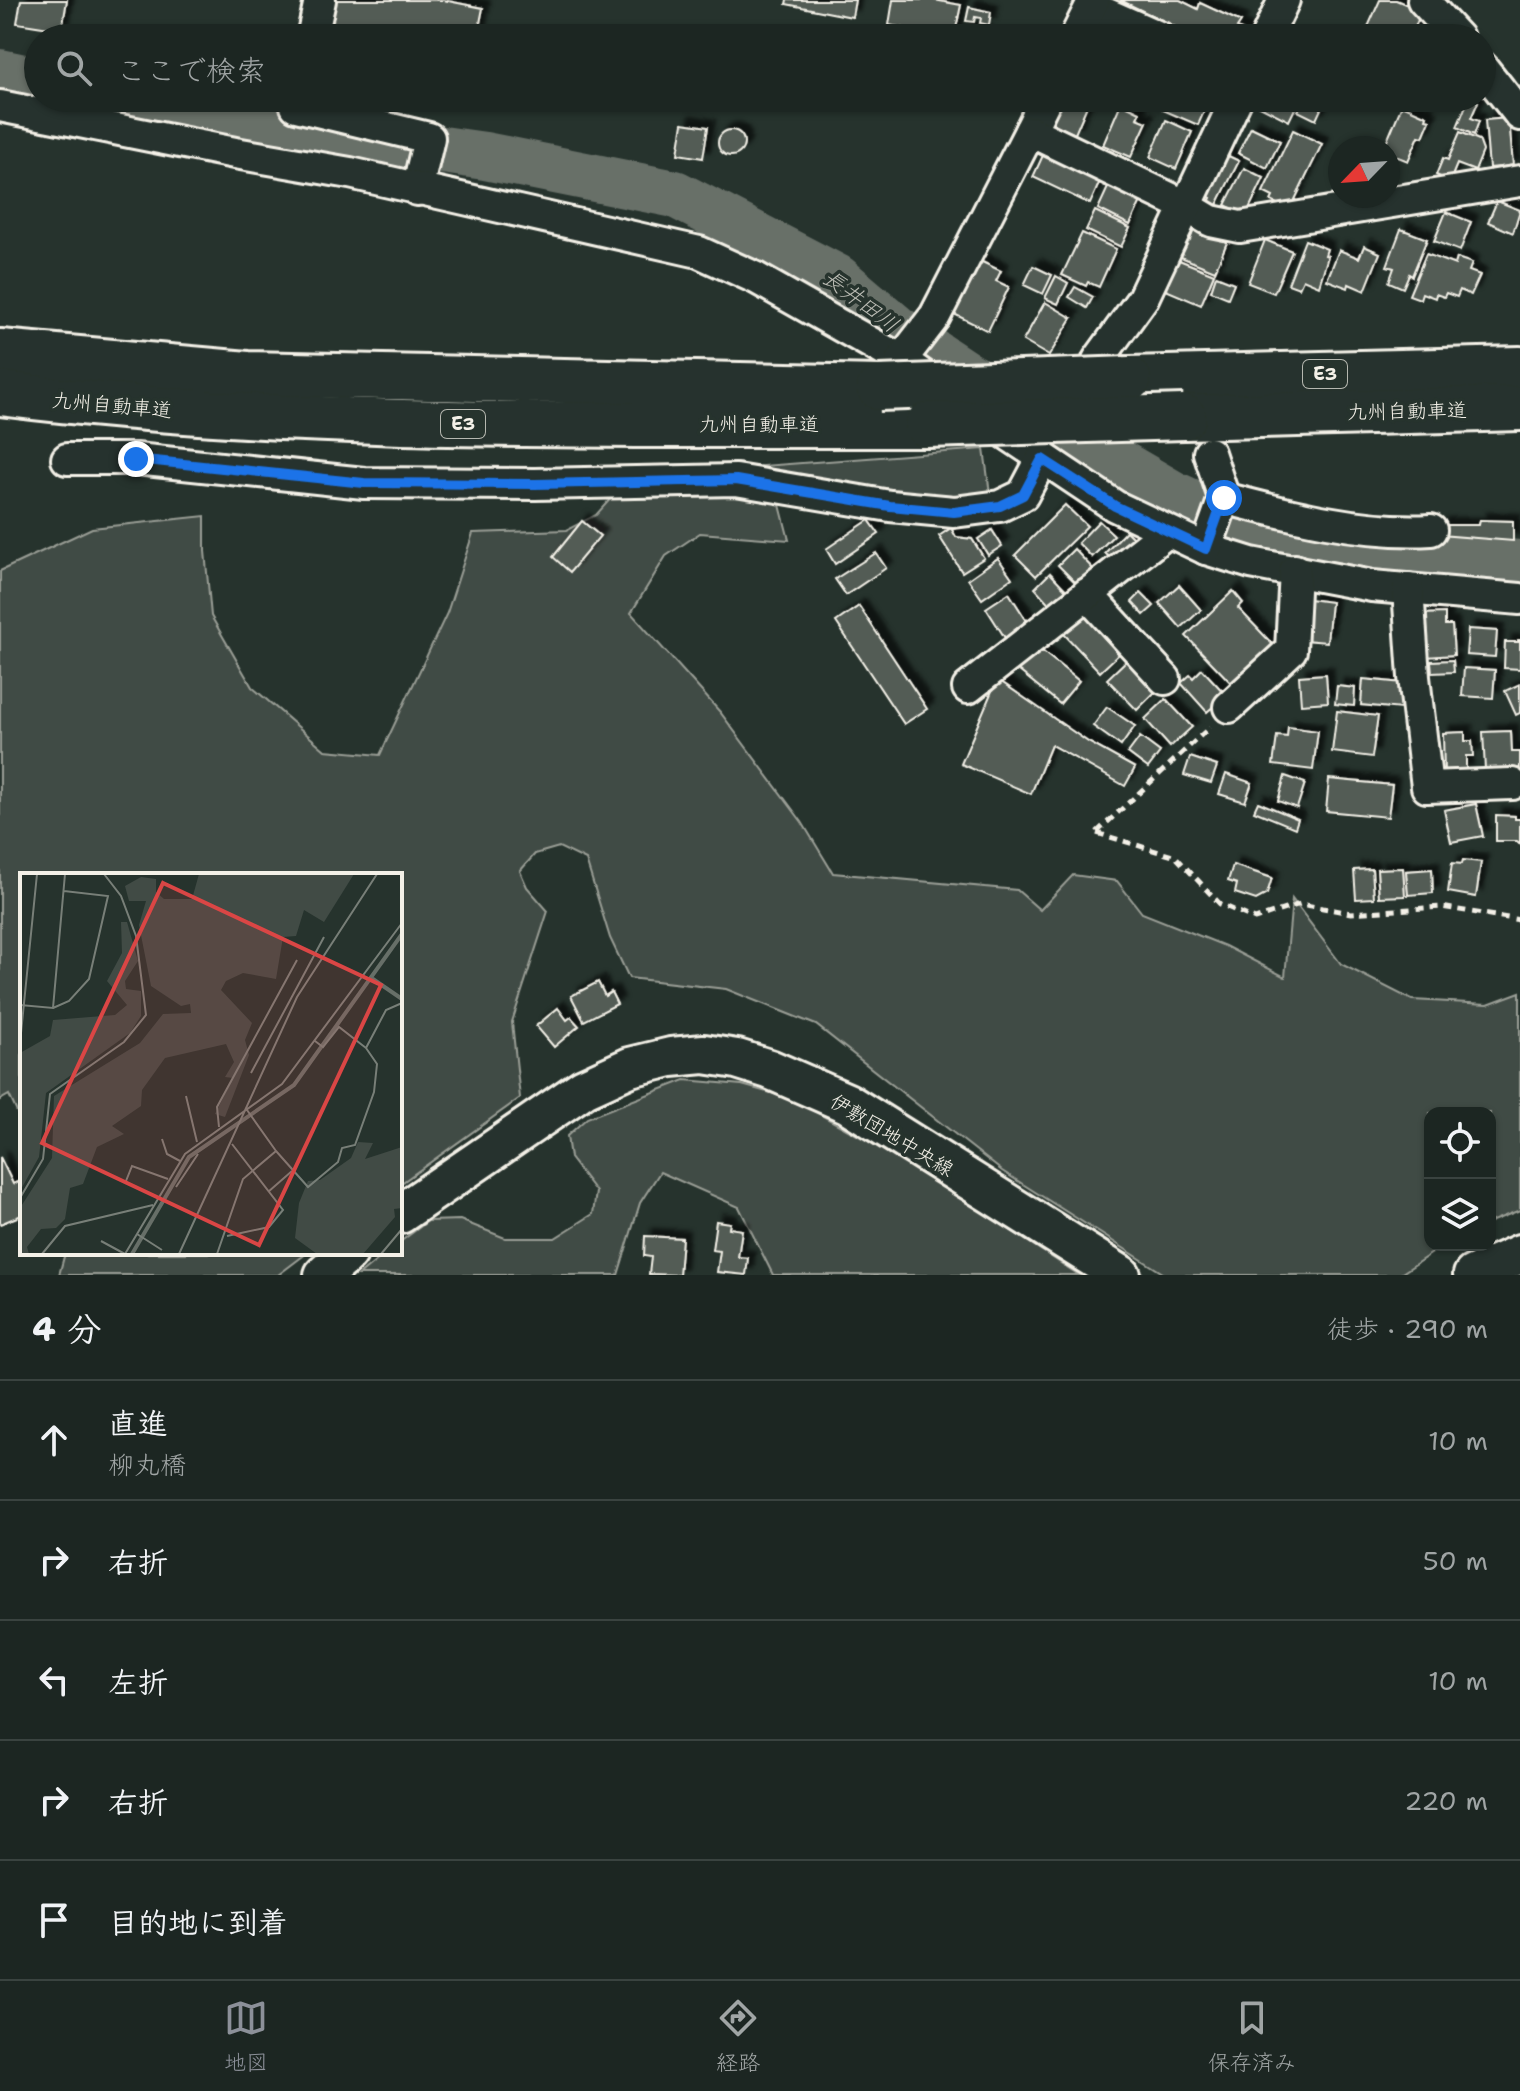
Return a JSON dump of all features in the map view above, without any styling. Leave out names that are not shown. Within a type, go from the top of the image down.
[{"type":"highway","name":"九州自動車道","points":[[0,352],[247,374],[897,366],[1113,370],[1520,369]]},
{"type":"highway","name":"九州自動車道","points":[[0,393],[252,416],[444,424],[927,425],[1520,408]]},
{"type":"street","points":[[315,24],[320,0]]},
{"type":"street","points":[[1273,24],[1284,0]]},
{"type":"street","points":[[1423,0],[1445,24]]},
{"type":"street","points":[[1082,24],[1092,3],[1133,24]]},
{"type":"street","points":[[1496,85],[1520,115]]},
{"type":"street","points":[[0,106],[24,111]]},
{"type":"street","points":[[30,112],[350,173],[699,252],[756,278],[1115,506],[1206,549],[1251,563],[1372,586],[1520,599]]},
{"type":"street","points":[[321,112],[429,138],[417,190]]},
{"type":"street","points":[[897,366],[935,316],[1039,112]]},
{"type":"street","points":[[1113,370],[1143,298],[1230,112]]},
{"type":"street","points":[[1030,131],[1211,221],[1240,227],[1520,181]]},
{"type":"street","points":[[1206,549],[1224,498],[1209,453]]},
{"type":"street","points":[[67,459],[136,459],[364,483],[736,480],[890,506],[954,512],[1000,506],[1023,495],[1042,459]]},
{"type":"street","points":[[1224,498],[1285,515],[1405,531],[1431,530]]},
{"type":"street","points":[[968,688],[1167,532]]},
{"type":"street","points":[[1229,707],[1291,650],[1295,570]]},
{"type":"street","points":[[1408,589],[1414,677],[1427,787],[1512,784]]},
{"type":"street","points":[[1087,594],[1165,679]]},
{"type":"street","name":"伊敷団地中央線","points":[[402,1213],[584,1088],[630,1067],[671,1057],[704,1054],[737,1059],[769,1069],[847,1103],[1121,1275]]},
{"type":"street","points":[[1473,1275],[1520,1254]]},
{"type":"street","points":[[324,1275],[346,1255]]},
{"type":"path","points":[[1229,707],[1097,833],[1176,857],[1220,904],[1255,919],[1300,904],[1351,913],[1441,907],[1520,920]]},
{"type":"shaded area","points":[[984,449],[992,509],[778,497],[789,540],[700,533],[666,556],[631,613],[720,712],[802,822],[833,873],[1017,890],[1040,910],[1073,875],[1117,881],[1142,913],[1225,946],[1285,977],[1292,899],[1341,964],[1412,1000],[1488,1004],[1520,992],[1520,1210],[1496,1220],[1496,1107],[1424,1107],[1424,1251],[1435,1251],[1399,1275],[1166,1275],[1002,1171],[816,1025],[726,989],[629,978],[610,938],[586,860],[559,847],[535,854],[520,871],[527,887],[548,911],[512,1022],[520,1098],[402,1183],[402,873],[20,873],[20,1119],[9,1095],[0,1100],[0,571],[92,528],[205,516],[211,616],[252,687],[325,750],[380,755],[447,613],[473,533],[567,530],[596,515],[631,476]]},
{"type":"shaded area","points":[[685,1080],[742,1085],[792,1099],[909,1164],[1079,1275],[773,1275],[739,1207],[660,1172],[640,1203],[618,1275],[359,1275],[384,1255],[402,1255],[402,1240],[428,1221],[460,1220],[505,1238],[555,1238],[593,1214],[596,1192],[570,1158],[567,1136],[587,1118]]},
{"type":"shaded area","points":[[64,1255],[304,1255],[278,1275],[59,1275]]},
{"type":"building","points":[[21,0],[67,0],[63,24],[17,23]]},
{"type":"building","points":[[332,0],[443,0],[483,8],[480,24],[328,24]]},
{"type":"building","points":[[787,0],[855,0],[852,17],[786,4]]},
{"type":"building","points":[[893,0],[934,0],[961,5],[957,24],[889,24]]},
{"type":"building","points":[[1120,0],[1180,0],[1198,9],[1200,3],[1241,22],[1240,24],[1169,24]]},
{"type":"building","points":[[1380,0],[1396,0],[1422,11],[1416,24],[1369,24]]},
{"type":"building","points":[[969,7],[991,12],[989,24],[980,23],[981,18],[975,17],[974,22],[966,21]]},
{"type":"building","points":[[1055,112],[1084,112],[1075,134],[1050,123]]},
{"type":"building","points":[[1117,112],[1140,112],[1137,118],[1147,122],[1131,157],[1103,145]]},
{"type":"building","points":[[1168,112],[1204,112],[1198,125]]},
{"type":"building","points":[[1271,112],[1293,112],[1289,121]]},
{"type":"building","points":[[1300,112],[1320,112],[1316,120]]},
{"type":"building","points":[[1399,112],[1418,112],[1430,120],[1408,161],[1400,158],[1400,136],[1389,136]]},
{"type":"building","points":[[1463,112],[1474,112],[1471,118],[1479,121],[1474,135],[1457,127]]},
{"type":"building","points":[[1509,118],[1513,166],[1489,168],[1485,120]]},
{"type":"building","points":[[1166,120],[1192,132],[1176,169],[1150,157]]},
{"type":"building","points":[[683,123],[708,127],[703,158],[678,154]]},
{"type":"building","points":[[1251,127],[1280,141],[1267,168],[1238,153]]},
{"type":"building","points":[[731,130],[740,134],[744,143],[740,152],[731,156],[722,152],[718,143],[722,134]]},
{"type":"building","points":[[1293,130],[1322,144],[1290,210],[1271,201],[1273,197],[1263,192]]},
{"type":"building","points":[[1460,132],[1479,140],[1483,151],[1475,171],[1457,164],[1450,181],[1436,175],[1443,158],[1448,160]]},
{"type":"building","points":[[1044,153],[1101,179],[1090,204],[1033,177]]},
{"type":"building","points":[[1222,153],[1239,161],[1216,207],[1208,204],[1211,198],[1202,193]]},
{"type":"building","points":[[1244,168],[1264,178],[1246,215],[1225,205]]},
{"type":"building","points":[[1110,183],[1142,199],[1130,225],[1098,209]]},
{"type":"building","points":[[1497,201],[1520,210],[1513,233],[1488,222]]},
{"type":"building","points":[[1095,211],[1130,228],[1121,247],[1086,230]]},
{"type":"building","points":[[1446,212],[1471,222],[1460,251],[1434,241]]},
{"type":"building","points":[[1195,227],[1228,240],[1215,271],[1176,255],[1183,237],[1190,240]]},
{"type":"building","points":[[1401,229],[1427,239],[1412,276],[1409,274],[1403,288],[1389,282],[1394,268],[1387,266]]},
{"type":"building","points":[[1082,233],[1116,249],[1099,287],[1088,282],[1086,286],[1062,275]]},
{"type":"building","points":[[1265,240],[1292,251],[1274,293],[1248,283]]},
{"type":"building","points":[[1305,240],[1327,249],[1325,255],[1328,256],[1319,286],[1303,279],[1299,288],[1288,284]]},
{"type":"building","points":[[1364,246],[1380,253],[1365,291],[1327,280],[1339,250],[1359,258]]},
{"type":"building","points":[[1426,254],[1455,265],[1457,258],[1472,263],[1469,271],[1480,275],[1471,295],[1460,290],[1457,297],[1446,293],[1444,297],[1436,294],[1435,298],[1422,293],[1420,299],[1409,295]]},
{"type":"building","points":[[1174,258],[1214,274],[1201,305],[1161,288]]},
{"type":"building","points":[[980,261],[1001,271],[996,281],[1009,287],[988,331],[954,314]]},
{"type":"building","points":[[1033,266],[1052,275],[1043,294],[1024,285]]},
{"type":"building","points":[[1056,276],[1068,283],[1058,304],[1045,298]]},
{"type":"building","points":[[1216,276],[1234,283],[1228,298],[1211,291]]},
{"type":"building","points":[[1075,287],[1093,297],[1087,308],[1069,297]]},
{"type":"building","points":[[1045,302],[1072,318],[1049,356],[1023,341]]},
{"type":"building","points":[[1065,505],[1087,526],[1036,576],[1015,555]]},
{"type":"building","points":[[869,520],[879,534],[835,564],[826,549]]},
{"type":"building","points":[[1480,520],[1513,521],[1513,541],[1440,535],[1440,525],[1479,525]]},
{"type":"building","points":[[582,521],[600,536],[570,572],[553,557]]},
{"type":"building","points":[[1099,521],[1114,535],[1092,557],[1078,543]]},
{"type":"building","points":[[951,528],[956,537],[972,539],[984,558],[962,572],[939,536]]},
{"type":"building","points":[[992,530],[1002,546],[988,555],[978,539]]},
{"type":"building","points":[[1126,531],[1137,542],[1116,564],[1105,553]]},
{"type":"building","points":[[1074,549],[1095,571],[1080,587],[1058,565]]},
{"type":"building","points":[[876,553],[886,568],[846,595],[835,579]]},
{"type":"building","points":[[998,558],[1012,578],[982,599],[968,579]]},
{"type":"building","points":[[1050,573],[1069,593],[1053,608],[1035,588]]},
{"type":"building","points":[[1179,585],[1201,610],[1181,628],[1159,603]]},
{"type":"building","points":[[1233,591],[1243,603],[1238,608],[1278,650],[1237,689],[1186,636]]},
{"type":"building","points":[[1009,593],[1030,626],[1007,641],[986,608]]},
{"type":"building","points":[[1141,593],[1154,606],[1144,615],[1132,602]]},
{"type":"building","points":[[1309,599],[1331,602],[1327,642],[1304,640]]},
{"type":"building","points":[[859,606],[927,709],[904,724],[836,622]]},
{"type":"building","points":[[1445,613],[1445,625],[1452,625],[1454,655],[1426,657],[1423,614]]},
{"type":"building","points":[[1083,614],[1119,654],[1100,672],[1063,633]]},
{"type":"building","points":[[1468,629],[1497,631],[1495,657],[1466,655]]},
{"type":"building","points":[[1518,640],[1520,669],[1504,668],[1505,642]]},
{"type":"building","points":[[1037,647],[1079,681],[1060,704],[1018,670]]},
{"type":"building","points":[[1127,660],[1156,691],[1137,710],[1107,679]]},
{"type":"building","points":[[1453,660],[1454,672],[1432,673],[1431,661]]},
{"type":"building","points":[[1464,668],[1495,670],[1493,698],[1462,696]]},
{"type":"building","points":[[1202,669],[1226,695],[1207,712],[1181,683],[1190,675],[1193,678]]},
{"type":"building","points":[[1326,674],[1328,702],[1301,704],[1299,676]]},
{"type":"building","points":[[997,679],[1088,742],[1135,768],[1125,786],[1051,745],[1031,794],[961,764]]},
{"type":"building","points":[[1363,679],[1403,683],[1401,709],[1361,705]]},
{"type":"building","points":[[1520,684],[1520,713],[1516,715],[1505,691]]},
{"type":"building","points":[[1337,686],[1355,688],[1354,706],[1335,704]]},
{"type":"building","points":[[1166,699],[1192,727],[1170,747],[1145,719]]},
{"type":"building","points":[[1107,707],[1135,726],[1121,746],[1093,726]]},
{"type":"building","points":[[1337,711],[1378,716],[1372,757],[1332,752]]},
{"type":"building","points":[[1288,727],[1318,731],[1313,770],[1273,765],[1277,736],[1287,737]]},
{"type":"building","points":[[1511,731],[1512,752],[1520,752],[1520,768],[1485,770],[1483,732]]},
{"type":"building","points":[[1465,732],[1465,741],[1472,741],[1473,756],[1466,756],[1466,772],[1444,773],[1443,733]]},
{"type":"building","points":[[1140,737],[1160,752],[1148,768],[1128,753]]},
{"type":"building","points":[[1190,757],[1217,766],[1211,783],[1184,775]]},
{"type":"building","points":[[1226,774],[1252,783],[1245,802],[1219,794]]},
{"type":"building","points":[[1285,776],[1305,783],[1297,808],[1278,801]]},
{"type":"building","points":[[1329,779],[1392,785],[1388,817],[1326,811]]},
{"type":"building","points":[[1258,802],[1298,819],[1295,828],[1254,811]]},
{"type":"building","points":[[1476,804],[1483,836],[1451,842],[1444,810]]},
{"type":"building","points":[[1496,815],[1520,819],[1520,844],[1517,841],[1496,841]]},
{"type":"building","points":[[1463,860],[1481,862],[1476,897],[1448,892],[1452,863],[1462,864]]},
{"type":"building","points":[[1233,865],[1272,878],[1267,894],[1256,900],[1235,893],[1237,884],[1228,881]]},
{"type":"building","points":[[1403,868],[1405,896],[1379,897],[1377,869]]},
{"type":"building","points":[[1372,869],[1374,898],[1356,899],[1354,870]]},
{"type":"building","points":[[1432,869],[1433,893],[1408,895],[1406,871]]},
{"type":"building","points":[[598,982],[605,996],[611,992],[617,1004],[584,1021],[571,996]]},
{"type":"building","points":[[558,1008],[567,1020],[571,1017],[579,1026],[554,1047],[536,1026]]},
{"type":"building","points":[[0,1157],[13,1184],[20,1181],[20,1216],[0,1224]]},
{"type":"building","points":[[716,1221],[730,1223],[729,1228],[742,1230],[738,1257],[748,1258],[746,1275],[717,1272],[720,1251],[712,1250]]},
{"type":"building","points":[[645,1236],[682,1238],[679,1275],[649,1274],[651,1257],[644,1256]]},
{"type":"waterway","name":"長井田川","points":[[0,73],[24,78]]},
{"type":"waterway","name":"長井田川","points":[[196,112],[251,123],[485,156],[675,194],[837,278],[897,329],[965,374],[1172,494],[1257,533],[1405,556],[1520,564]]},
{"type":"route","points":[[136,459],[364,483],[736,480],[890,506],[954,512],[1000,506],[1023,495],[1042,459],[1115,506],[1206,549],[1224,498]]}]
